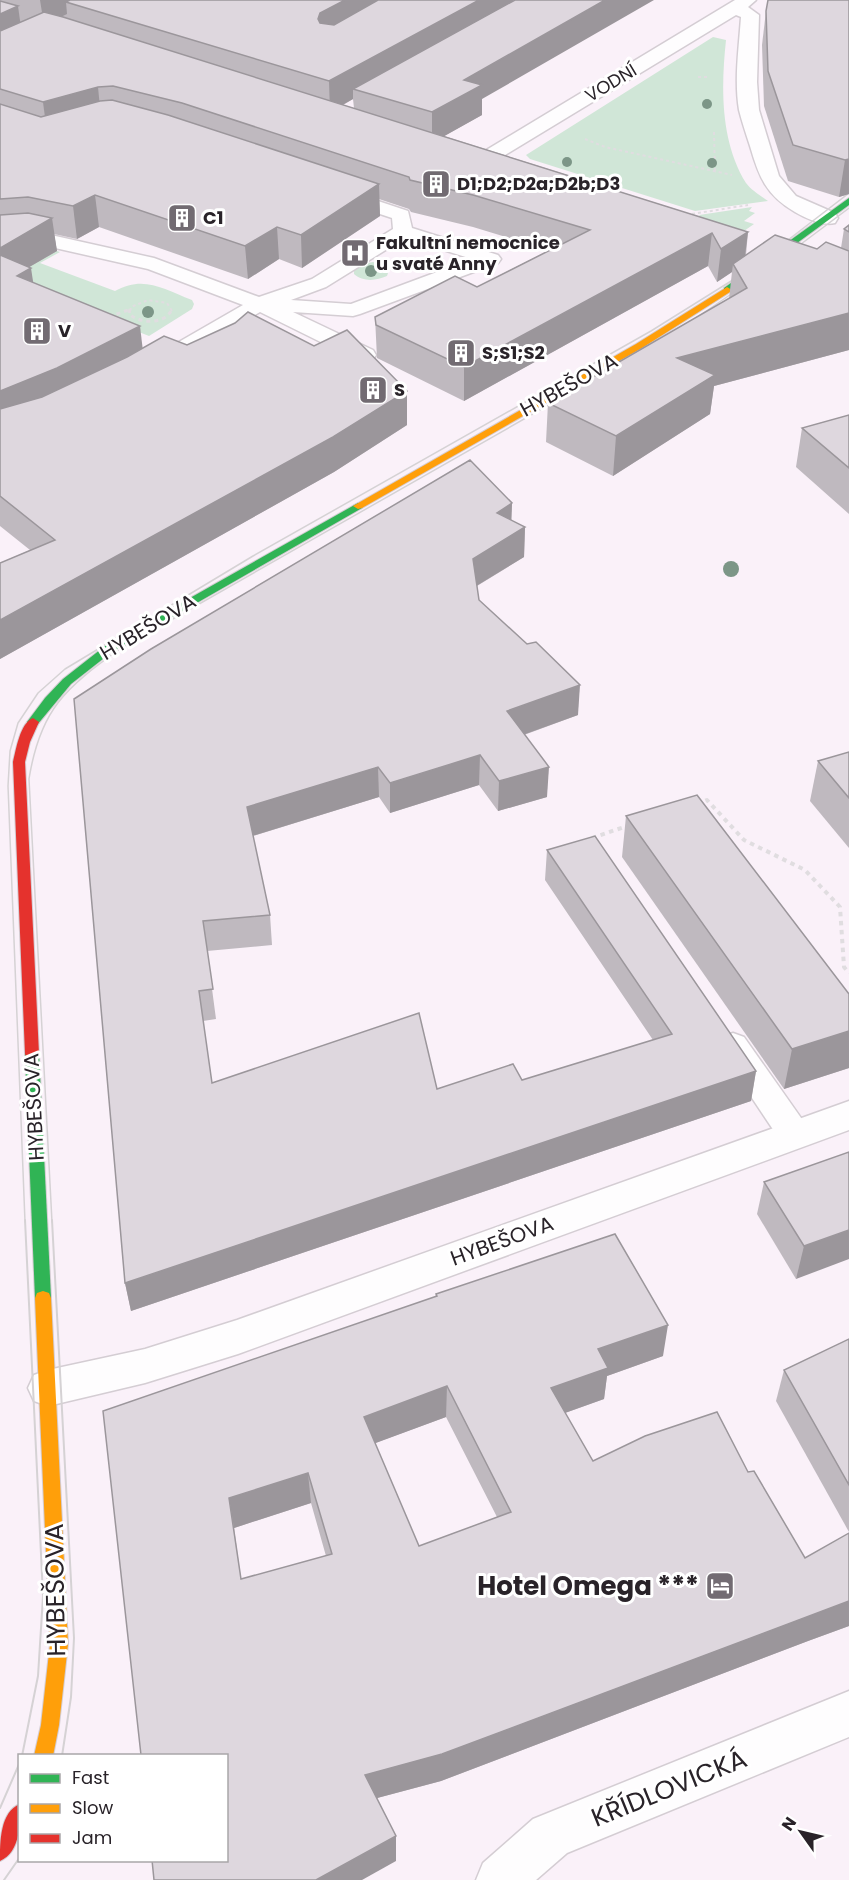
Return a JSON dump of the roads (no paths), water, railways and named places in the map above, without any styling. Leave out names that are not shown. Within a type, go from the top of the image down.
[{"type":"street","name":"VODNÍ","points":[[470,163],[741,4]]},
{"type":"street","points":[[741,4],[750,15],[747,82],[749,110],[769,177],[789,200],[808,211],[827,218]]},
{"type":"street","points":[[470,163],[497,172]]},
{"type":"street","name":"HYBEŠOVA","points":[[43,1754],[50,1725],[59,1644],[19,762],[22,743],[40,708],[66,680],[117,643],[622,356],[711,301],[775,257],[849,201]]},
{"type":"street","points":[[758,252],[791,261]]},
{"type":"street","name":"HYBEŠOVA","points":[[48,1388],[145,1366],[238,1337],[849,1115]]},
{"type":"street","name":"KŘÍDLOVICKÁ","points":[[500,1880],[550,1836],[849,1714]]},
{"type":"street","points":[[0,1851],[18,1817]]},
{"type":"lane","points":[[323,189],[401,215],[403,231]]},
{"type":"lane","points":[[141,373],[258,304],[319,283],[403,231],[491,259],[352,310],[258,304]]},
{"type":"lane","points":[[0,239],[33,237],[154,264],[258,304],[365,355]]},
{"type":"lane","points":[[719,1025],[794,1134]]},
{"type":"tram line","points":[[775,250],[849,193]]},
{"type":"tram line","points":[[789,253],[849,208]]},
{"type":"tram line","points":[[25,1222],[8,786],[10,751],[18,723],[38,693],[65,669],[253,556],[651,331],[744,273]]},
{"type":"tram line","points":[[693,320],[743,286]]},
{"type":"tram line","points":[[52,1222],[29,779],[40,735],[48,718],[70,689],[120,649],[561,398]]},
{"type":"tram line","points":[[22,1754],[38,1676],[43,1596],[25,1220]]},
{"type":"tram line","points":[[52,1220],[74,1638],[71,1697],[62,1754]]},
{"type":"tram line","points":[[0,1808],[18,1767]]},
{"type":"tram line","points":[[4,1880],[18,1860]]},
{"type":"place","name":"D1;D2;D2a;D2b;D3","points":[[436,184]]},
{"type":"place","name":"C1","points":[[182,218]]},
{"type":"place","name":"Fakultní nemocnice u svaté Anny","points":[[355,253]]},
{"type":"place","name":"V","points":[[37,331]]},
{"type":"place","name":"S;S1;S2","points":[[461,353]]},
{"type":"place","name":"S","points":[[373,390]]},
{"type":"place","name":"Hotel Omega ***","points":[[720,1586]]}]
